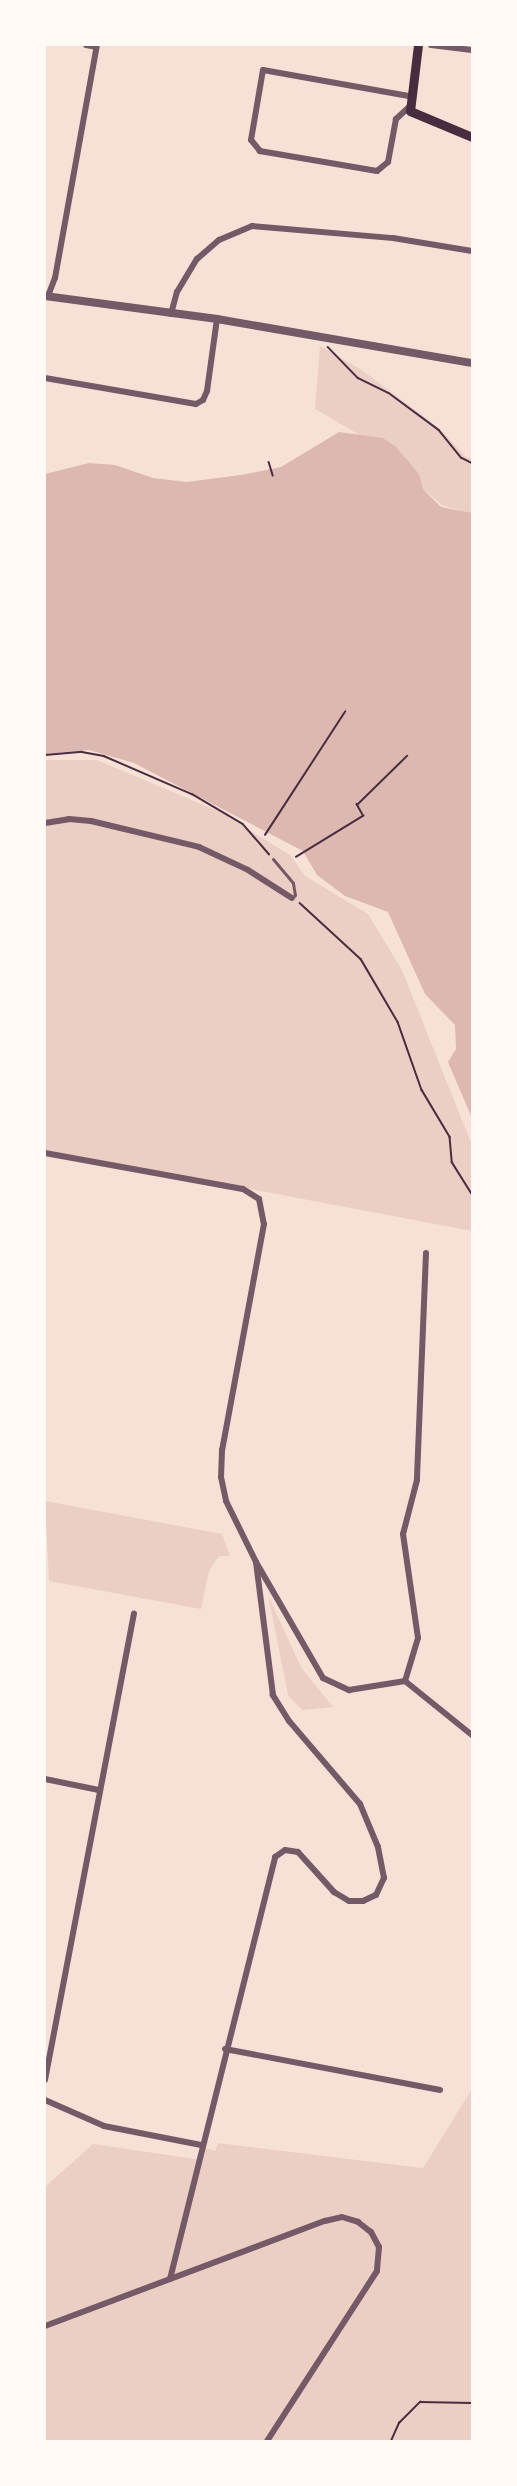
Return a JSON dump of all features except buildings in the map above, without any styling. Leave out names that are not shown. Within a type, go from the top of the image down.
[{"type":"main road","points":[[418,45],[409,107],[412,113],[472,136]]},
{"type":"street","points":[[86,45],[96,46],[56,278],[46,296],[217,320],[472,363]]},
{"type":"street","points":[[431,45],[472,50]]},
{"type":"street","points":[[409,107],[396,119],[388,162],[377,171],[260,152],[251,140],[263,70],[410,96]]},
{"type":"street","points":[[171,314],[177,292],[197,259],[219,240],[252,226],[382,236],[472,251]]},
{"type":"street","points":[[45,378],[196,404],[203,400],[207,391],[217,320]]},
{"type":"street","points":[[45,823],[69,819],[91,821],[199,847],[248,870],[292,898]]},
{"type":"street","points":[[45,1153],[243,1189],[262,1205],[264,1224],[221,1464],[226,1501],[256,1562],[323,1678],[350,1690],[405,1681],[472,1735]]},
{"type":"street","points":[[405,1681],[418,1638],[403,1534],[417,1480],[426,1253]]},
{"type":"street","points":[[170,2279],[225,2049],[277,1854],[289,1849],[298,1851],[334,1892],[349,1901],[363,1901],[376,1895],[383,1885],[385,1872],[360,1804],[289,1721],[273,1695],[256,1562]]},
{"type":"street","points":[[45,2080],[134,1613]]},
{"type":"street","points":[[45,1779],[99,1790]]},
{"type":"street","points":[[225,2049],[440,2090]]},
{"type":"street","points":[[45,2100],[104,2126],[201,2145]]},
{"type":"street","points":[[45,2326],[334,2218],[358,2222],[375,2237],[379,2262],[373,2279],[267,2441]]},
{"type":"lane","points":[[273,859],[293,883],[295,895],[292,898]]},
{"type":"path","points":[[321,342],[358,378],[389,393],[438,430],[462,459],[472,463]]},
{"type":"path","points":[[268,462],[273,475]]},
{"type":"path","points":[[265,835],[345,712]]},
{"type":"path","points":[[45,755],[82,752],[104,756],[192,794],[243,824],[273,859]]},
{"type":"path","points":[[296,857],[363,816],[357,805],[407,756]]},
{"type":"path","points":[[292,898],[361,959],[398,1022],[422,1090],[450,1137],[452,1162],[472,1194]]},
{"type":"path","points":[[391,2441],[399,2422],[420,2402],[472,2403]]},
{"type":"shaded area","points":[[320,346],[362,370],[440,429],[466,457],[472,458],[472,514],[442,505],[363,437],[315,409]]},
{"type":"shaded area","points":[[339,432],[383,438],[396,447],[419,474],[423,489],[441,507],[472,513],[472,1118],[448,1062],[456,1049],[455,1025],[425,994],[388,912],[345,896],[317,875],[303,851],[134,763],[89,750],[45,754],[45,474],[89,463],[115,465],[153,478],[187,482],[241,475],[281,467]]},
{"type":"shaded area","points":[[45,760],[97,760],[220,812],[290,855],[305,876],[368,914],[402,970],[472,1145],[472,1231],[45,1150]]},
{"type":"shaded area","points":[[45,1501],[222,1534],[230,1556],[219,1556],[209,1571],[201,1609],[49,1581]]},
{"type":"shaded area","points":[[268,1595],[301,1667],[333,1707],[302,1710],[288,1695]]},
{"type":"shaded area","points":[[472,2089],[472,2441],[45,2441],[45,2187],[93,2144],[202,2160],[205,2148],[215,2151],[218,2143],[423,2168]]}]
